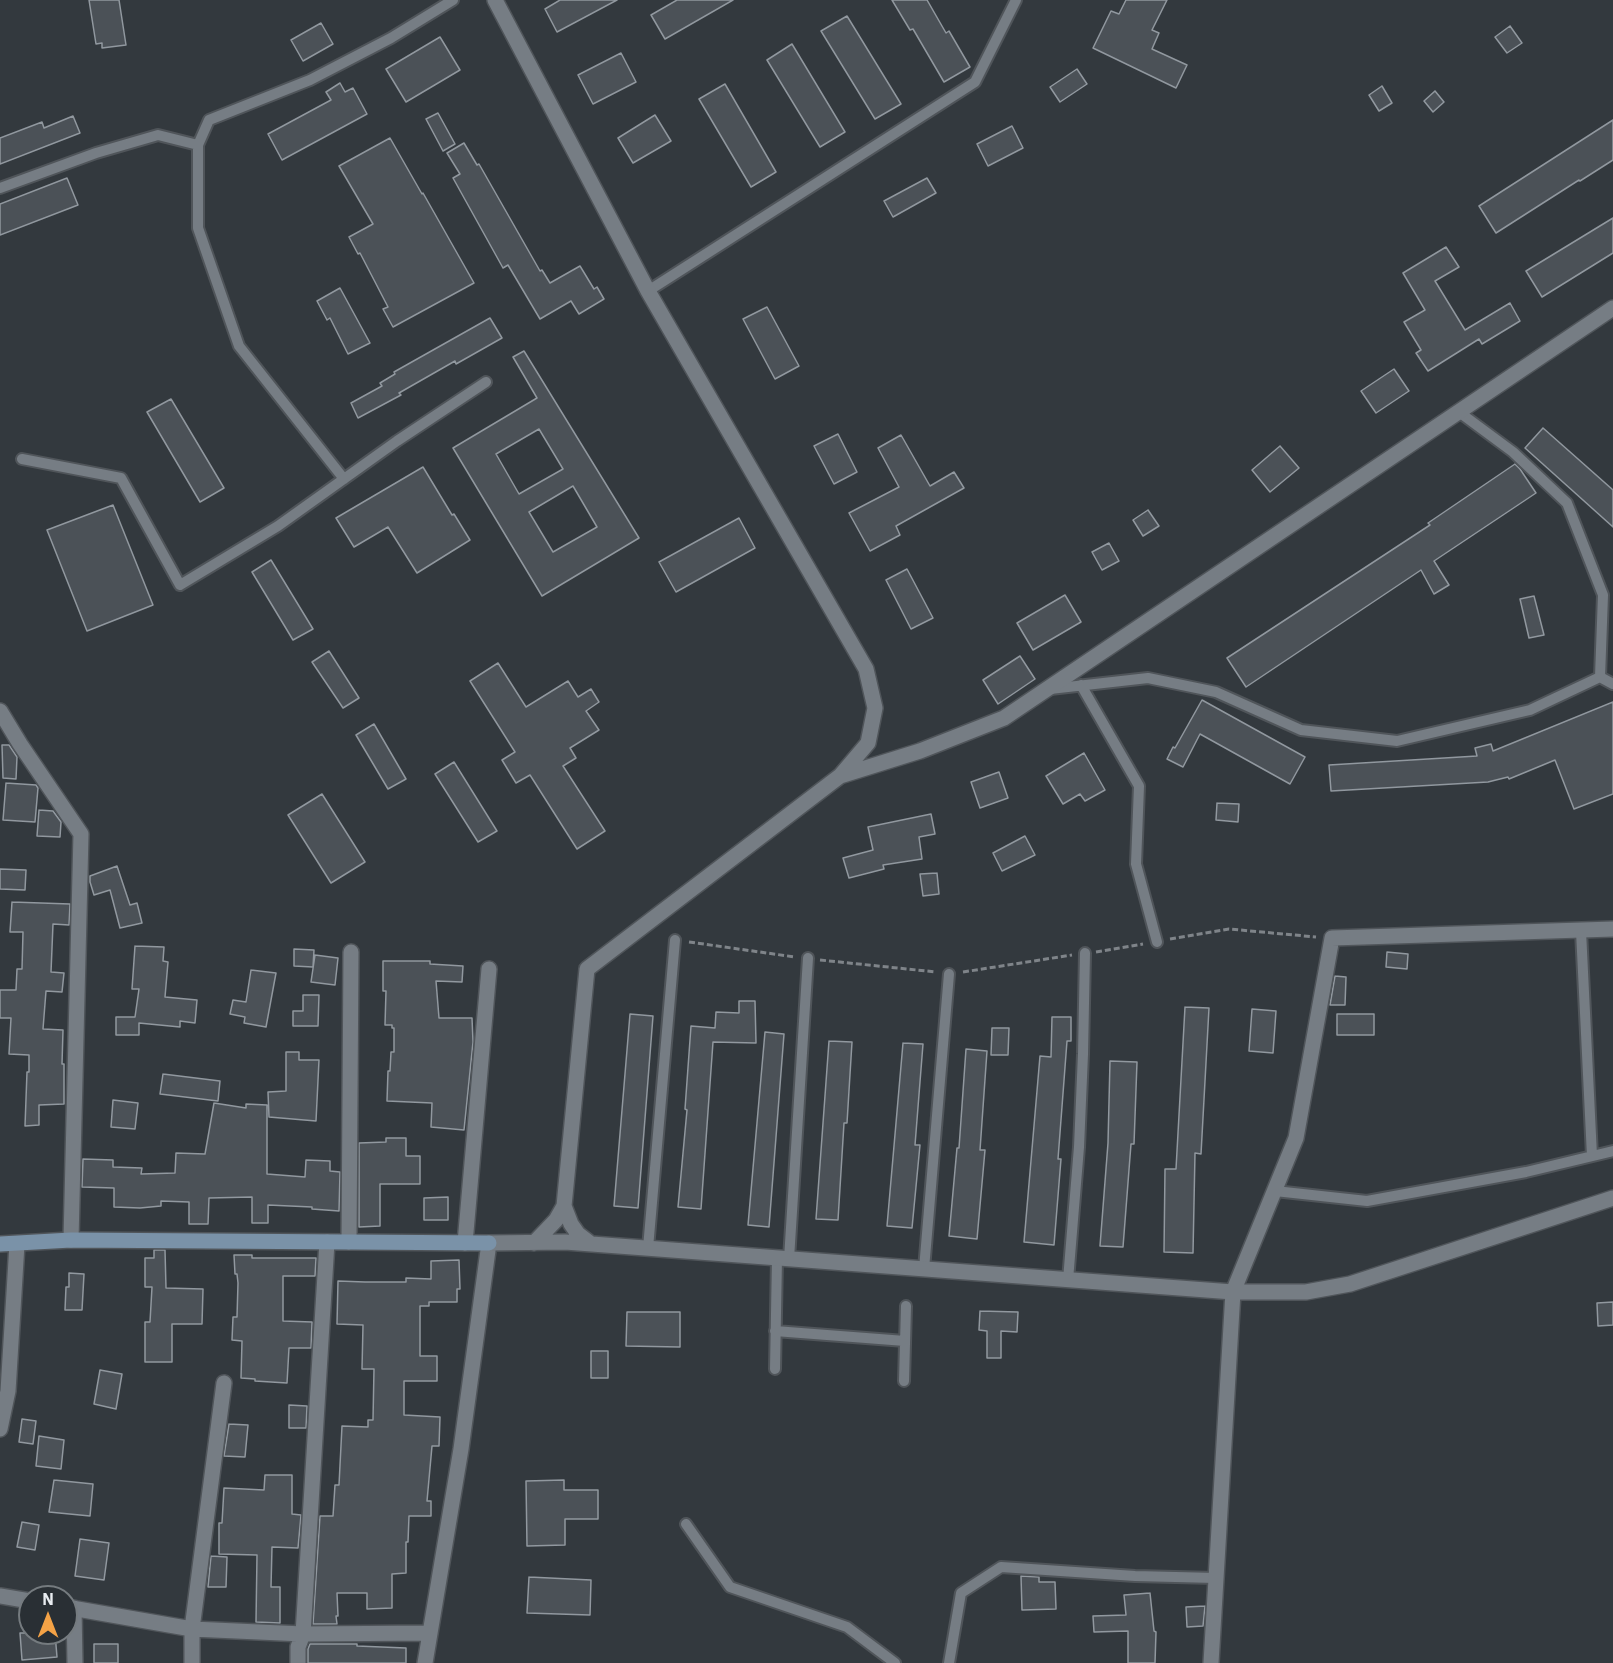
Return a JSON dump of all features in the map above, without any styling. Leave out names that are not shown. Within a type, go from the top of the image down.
[{"type":"main road","points":[[0,1244],[71,1240],[489,1244]]},
{"type":"street","points":[[495,0],[648,291],[866,669],[875,708],[868,743],[840,776],[587,969],[564,1206],[556,1220],[534,1243]]},
{"type":"street","points":[[840,776],[920,752],[1004,718],[1613,308]]},
{"type":"street","points":[[0,711],[6,732],[81,834],[71,1240]]},
{"type":"street","points":[[1211,1663],[1233,1292],[1296,1138],[1332,938],[1613,929]]},
{"type":"street","points":[[350,1242],[351,952]]},
{"type":"street","points":[[465,1243],[489,969]]},
{"type":"street","points":[[425,1663],[461,1449],[489,1244],[565,1242],[1233,1292],[1306,1292],[1350,1284],[1613,1198]]},
{"type":"street","points":[[564,1206],[578,1234],[592,1244]]},
{"type":"street","points":[[298,1663],[297,1647],[303,1634],[327,1242]]},
{"type":"street","points":[[0,1429],[8,1391],[18,1244]]},
{"type":"street","points":[[192,1663],[192,1629],[224,1383]]},
{"type":"street","points":[[0,1596],[18,1599]]},
{"type":"street","points":[[78,1609],[192,1629],[303,1634],[430,1633]]},
{"type":"street","points":[[73,1645],[75,1663]]},
{"type":"lane","points":[[344,479],[239,346],[198,228],[198,145],[208,120],[310,80],[391,38],[453,0]]},
{"type":"lane","points":[[648,291],[975,82],[1016,0]]},
{"type":"lane","points":[[0,188],[96,153],[158,135],[198,145]]},
{"type":"lane","points":[[22,459],[121,478],[180,585],[278,526],[397,441],[486,382]]},
{"type":"lane","points":[[1459,412],[1513,452],[1566,503],[1603,595],[1600,677]]},
{"type":"lane","points":[[1600,677],[1613,684]]},
{"type":"lane","points":[[1047,690],[1148,678],[1216,692],[1301,730],[1397,741],[1530,710],[1600,677]]},
{"type":"lane","points":[[1081,685],[1139,786],[1136,864],[1157,942]]},
{"type":"lane","points":[[1581,931],[1592,1156]]},
{"type":"lane","points":[[648,1248],[675,940]]},
{"type":"lane","points":[[1068,1280],[1079,1147],[1085,953]]},
{"type":"lane","points":[[775,1369],[775,1331],[808,958]]},
{"type":"lane","points":[[924,1269],[949,974]]},
{"type":"lane","points":[[1275,1191],[1367,1201],[1526,1172],[1613,1151]]},
{"type":"lane","points":[[904,1381],[906,1306]]},
{"type":"lane","points":[[775,1331],[905,1341]]},
{"type":"lane","points":[[686,1524],[730,1587],[847,1628],[895,1663]]},
{"type":"lane","points":[[949,1663],[961,1593],[1001,1567],[1135,1576],[1216,1578]]},
{"type":"path","points":[[675,940],[949,974],[1229,929],[1332,938]]},
{"type":"building","points":[[89,0],[119,0],[126,45],[102,48],[102,43],[96,44]]},
{"type":"building","points":[[560,0],[617,0],[557,32],[545,9]]},
{"type":"building","points":[[677,0],[733,0],[665,39],[651,15]]},
{"type":"building","points":[[892,0],[927,0],[946,33],[949,31],[970,67],[944,82],[913,29],[910,30]]},
{"type":"building","points":[[1126,0],[1167,0],[1152,30],[1159,33],[1152,49],[1187,65],[1176,88],[1093,48],[1111,11],[1119,14]]},
{"type":"building","points":[[847,16],[901,104],[875,119],[821,31]]},
{"type":"building","points":[[321,23],[333,44],[303,61],[291,40]]},
{"type":"building","points":[[1510,26],[1522,43],[1507,53],[1495,37]]},
{"type":"building","points":[[440,37],[460,70],[406,102],[386,69]]},
{"type":"building","points":[[792,44],[845,132],[820,147],[767,60]]},
{"type":"building","points":[[621,53],[636,82],[593,104],[578,75]]},
{"type":"building","points":[[1077,69],[1087,84],[1060,102],[1050,87]]},
{"type":"building","points":[[340,83],[345,92],[353,88],[367,114],[282,160],[268,134],[331,100],[326,92]]},
{"type":"building","points":[[725,84],[776,172],[751,187],[699,99]]},
{"type":"building","points":[[1382,86],[1392,103],[1379,111],[1369,95]]},
{"type":"building","points":[[1435,91],[1444,102],[1433,112],[1424,101]]},
{"type":"building","points":[[438,113],[455,144],[443,151],[426,119]]},
{"type":"building","points":[[655,115],[671,141],[633,163],[618,138]]},
{"type":"building","points":[[73,116],[80,133],[0,164],[0,138],[42,122],[44,128]]},
{"type":"building","points":[[1613,120],[1613,160],[1496,233],[1479,206]]},
{"type":"building","points":[[1012,126],[1023,148],[988,166],[977,144]]},
{"type":"building","points":[[390,138],[474,283],[393,327],[383,309],[388,307],[360,253],[358,254],[349,237],[373,224],[339,166]]},
{"type":"building","points":[[464,143],[477,165],[479,164],[540,271],[542,270],[550,283],[580,266],[594,289],[597,287],[604,299],[579,314],[571,301],[540,319],[508,265],[503,268],[453,178],[460,174],[447,153]]},
{"type":"building","points":[[67,178],[78,205],[0,235],[0,204]]},
{"type":"building","points":[[927,178],[936,193],[893,217],[884,201]]},
{"type":"building","points":[[1613,218],[1613,253],[1542,297],[1526,271]]},
{"type":"building","points":[[1446,247],[1459,267],[1435,281],[1465,330],[1510,303],[1520,321],[1482,344],[1479,339],[1428,371],[1416,353],[1421,350],[1404,322],[1425,310],[1403,273]]},
{"type":"building","points":[[340,288],[370,343],[348,354],[330,318],[327,320],[317,301]]},
{"type":"building","points":[[767,307],[799,366],[775,379],[743,319]]},
{"type":"building","points":[[490,318],[502,338],[456,364],[455,361],[399,393],[401,395],[358,418],[351,403],[382,386],[380,383],[395,374],[394,372]]},
{"type":"building","points":[[524,351],[639,538],[542,596],[453,448],[537,398],[513,357]],"holes":[[[539,429],[563,469],[519,494],[496,454]],[[573,486],[597,527],[553,552],[529,512]]]},
{"type":"building","points":[[1394,369],[1409,391],[1376,413],[1361,391]]},
{"type":"building","points":[[171,399],[224,488],[200,502],[147,412]]},
{"type":"building","points":[[1543,428],[1613,490],[1613,527],[1525,448]]},
{"type":"building","points":[[838,434],[857,472],[834,484],[814,446]]},
{"type":"building","points":[[901,435],[930,486],[954,472],[964,488],[896,526],[900,535],[870,551],[849,513],[899,487],[878,448]]},
{"type":"building","points":[[1280,446],[1299,468],[1270,492],[1252,470]]},
{"type":"building","points":[[1515,464],[1536,493],[1434,561],[1449,585],[1434,594],[1421,570],[1246,687],[1227,658],[1430,525],[1428,523]]},
{"type":"building","points":[[423,467],[470,540],[417,573],[388,527],[354,547],[336,518]]},
{"type":"building","points":[[113,505],[153,605],[87,631],[47,530]]},
{"type":"building","points":[[1148,510],[1159,526],[1143,536],[1133,520]]},
{"type":"building","points":[[739,518],[755,548],[676,592],[659,562]]},
{"type":"building","points":[[1109,543],[1119,561],[1102,570],[1092,552]]},
{"type":"building","points":[[271,560],[313,629],[293,640],[252,572]]},
{"type":"building","points":[[907,569],[933,618],[911,629],[886,580]]},
{"type":"building","points":[[1065,595],[1081,622],[1033,650],[1017,623]]},
{"type":"building","points":[[1534,596],[1544,635],[1529,638],[1520,599]]},
{"type":"building","points":[[329,651],[359,698],[343,708],[312,662]]},
{"type":"building","points":[[1020,656],[1035,679],[998,704],[983,680]]},
{"type":"building","points":[[498,663],[526,707],[568,681],[578,697],[591,689],[599,702],[586,711],[599,730],[570,748],[576,758],[563,766],[605,831],[577,849],[530,775],[516,783],[502,760],[515,752],[470,681]]},
{"type":"building","points":[[1202,700],[1305,757],[1290,784],[1200,734],[1183,767],[1167,759]]},
{"type":"building","points":[[1613,702],[1613,794],[1574,809],[1555,760],[1509,779],[1508,777],[1488,782],[1331,791],[1329,765],[1477,756],[1475,748],[1491,744],[1493,751]]},
{"type":"building","points":[[374,724],[406,779],[388,789],[356,735]]},
{"type":"building","points":[[2,745],[9,745],[17,757],[16,779],[3,778]]},
{"type":"building","points":[[1084,753],[1105,790],[1085,801],[1080,794],[1063,804],[1046,776]]},
{"type":"building","points":[[454,762],[497,831],[478,842],[435,774]]},
{"type":"building","points":[[999,772],[1008,798],[980,808],[971,782]]},
{"type":"building","points":[[6,783],[36,785],[38,788],[35,822],[3,820]]},
{"type":"building","points":[[322,794],[365,862],[331,883],[288,815]]},
{"type":"building","points":[[1217,803],[1239,804],[1238,822],[1216,820]]},
{"type":"building","points":[[39,810],[53,811],[61,822],[60,837],[37,836]]},
{"type":"building","points":[[931,814],[935,834],[919,837],[922,859],[883,865],[884,869],[849,878],[843,858],[873,850],[868,827]]},
{"type":"building","points":[[1025,836],[1035,855],[1002,871],[993,853]]},
{"type":"building","points":[[117,866],[130,905],[137,903],[142,923],[120,928],[110,890],[94,895],[90,876]]},
{"type":"building","points":[[0,869],[26,870],[25,890],[0,889]]},
{"type":"building","points":[[937,873],[939,894],[923,896],[920,874]]},
{"type":"building","points":[[12,902],[70,904],[69,925],[53,924],[51,972],[64,973],[62,992],[46,991],[43,1029],[63,1030],[64,1104],[39,1105],[39,1125],[25,1126],[29,1055],[9,1054],[11,1018],[0,1018],[0,990],[16,990],[17,969],[22,969],[23,932],[10,932]]},
{"type":"building","points":[[135,946],[164,947],[163,961],[168,962],[165,997],[197,1000],[195,1023],[180,1021],[180,1027],[139,1023],[139,1035],[116,1035],[116,1017],[135,1017],[139,989],[132,989]]},
{"type":"building","points":[[294,949],[314,950],[313,967],[294,966]]},
{"type":"building","points":[[1387,952],[1408,954],[1407,969],[1386,967]]},
{"type":"building","points":[[315,955],[338,958],[335,985],[311,982]]},
{"type":"building","points":[[383,961],[430,961],[430,964],[463,966],[462,982],[436,981],[439,1018],[472,1018],[473,1042],[464,1130],[431,1127],[432,1103],[387,1101],[388,1071],[390,1071],[391,1052],[394,1052],[394,1028],[392,1025],[385,1025],[386,991],[383,991]]},
{"type":"building","points":[[251,970],[276,973],[266,1027],[244,1023],[245,1017],[230,1014],[233,1000],[246,1002]]},
{"type":"building","points":[[1335,976],[1346,977],[1345,1005],[1330,1005]]},
{"type":"building","points":[[303,995],[319,995],[318,1026],[293,1026],[293,1011],[303,1011]]},
{"type":"building","points":[[739,1001],[755,1001],[756,1043],[713,1042],[701,1209],[678,1207],[687,1110],[685,1109],[691,1026],[715,1028],[716,1012],[739,1013]]},
{"type":"building","points":[[1185,1007],[1209,1008],[1201,1154],[1195,1153],[1193,1253],[1164,1252],[1165,1169],[1176,1169]]},
{"type":"building","points":[[1252,1009],[1276,1011],[1273,1053],[1249,1051]]},
{"type":"building","points":[[630,1014],[653,1016],[638,1208],[614,1206]]},
{"type":"building","points":[[1337,1014],[1374,1014],[1374,1035],[1337,1035]]},
{"type":"building","points":[[1052,1017],[1071,1017],[1071,1041],[1067,1041],[1058,1159],[1061,1159],[1054,1245],[1024,1242],[1040,1056],[1051,1057]]},
{"type":"building","points":[[992,1028],[1009,1028],[1008,1055],[991,1055]]},
{"type":"building","points":[[765,1032],[784,1034],[769,1227],[748,1225]]},
{"type":"building","points":[[829,1041],[852,1042],[838,1220],[816,1219]]},
{"type":"building","points":[[903,1043],[923,1044],[915,1145],[920,1145],[912,1228],[887,1226]]},
{"type":"building","points":[[966,1049],[987,1051],[980,1150],[985,1150],[977,1239],[949,1236],[957,1148],[959,1148]]},
{"type":"building","points":[[286,1052],[299,1052],[299,1060],[319,1060],[316,1121],[269,1117],[268,1092],[286,1091]]},
{"type":"building","points":[[1110,1061],[1137,1062],[1134,1144],[1131,1144],[1123,1247],[1100,1246],[1108,1143]]},
{"type":"building","points":[[163,1074],[220,1081],[218,1101],[160,1094]]},
{"type":"building","points":[[113,1100],[138,1103],[135,1129],[111,1127]]},
{"type":"building","points":[[214,1103],[246,1108],[246,1104],[267,1105],[267,1174],[305,1177],[306,1160],[330,1161],[330,1171],[340,1172],[339,1211],[268,1205],[268,1223],[252,1223],[252,1197],[209,1198],[208,1224],[189,1224],[189,1202],[161,1201],[161,1206],[114,1207],[114,1188],[82,1187],[83,1159],[113,1160],[113,1167],[142,1168],[141,1174],[175,1173],[176,1153],[205,1154]]},
{"type":"building","points":[[386,1138],[406,1138],[406,1156],[420,1156],[420,1184],[380,1184],[380,1226],[359,1227],[359,1143],[386,1142]]},
{"type":"building","points":[[448,1197],[448,1220],[424,1220],[424,1198]]},
{"type":"building","points":[[154,1250],[165,1250],[166,1288],[203,1289],[202,1324],[172,1324],[172,1362],[145,1362],[145,1322],[150,1322],[152,1287],[145,1287],[145,1258],[154,1258]]},
{"type":"building","points":[[234,1255],[252,1255],[252,1258],[316,1258],[315,1276],[283,1276],[283,1321],[312,1322],[311,1348],[289,1348],[287,1383],[241,1378],[242,1341],[232,1340],[233,1317],[237,1317],[238,1283]]},
{"type":"building","points":[[459,1260],[460,1289],[457,1289],[457,1302],[429,1302],[429,1306],[420,1306],[420,1356],[437,1356],[437,1381],[404,1381],[404,1415],[440,1417],[439,1446],[432,1446],[427,1501],[431,1501],[431,1516],[409,1516],[406,1573],[392,1574],[392,1608],[367,1609],[367,1593],[337,1593],[337,1624],[313,1624],[320,1516],[333,1516],[335,1485],[339,1485],[342,1426],[368,1427],[368,1420],[373,1420],[374,1369],[362,1369],[363,1325],[337,1324],[338,1281],[406,1282],[406,1278],[431,1279],[431,1261]]},
{"type":"building","points":[[69,1273],[84,1274],[82,1310],[65,1310]]},
{"type":"building","points":[[1613,1302],[1613,1325],[1598,1326],[1597,1303]]},
{"type":"building","points":[[980,1311],[1018,1312],[1017,1332],[1001,1331],[1001,1358],[987,1358],[987,1331],[979,1330]]},
{"type":"building","points":[[627,1312],[680,1312],[680,1347],[626,1346]]},
{"type":"building","points":[[591,1351],[608,1351],[608,1378],[591,1378]]},
{"type":"building","points":[[100,1370],[122,1374],[116,1409],[94,1404]]},
{"type":"building","points":[[289,1405],[307,1406],[306,1428],[289,1428]]},
{"type":"building","points":[[22,1419],[36,1421],[33,1444],[19,1442]]},
{"type":"building","points":[[229,1424],[248,1425],[245,1457],[224,1456]]},
{"type":"building","points":[[39,1436],[64,1440],[61,1469],[36,1466]]},
{"type":"building","points":[[265,1475],[292,1475],[292,1514],[301,1515],[298,1548],[272,1547],[271,1587],[280,1587],[280,1623],[256,1622],[257,1555],[219,1554],[219,1523],[222,1523],[224,1488],[264,1490]]},
{"type":"building","points":[[54,1480],[93,1484],[90,1516],[49,1512]]},
{"type":"building","points":[[564,1480],[564,1490],[598,1490],[598,1519],[565,1519],[565,1545],[527,1546],[526,1481]]},
{"type":"building","points":[[22,1522],[39,1525],[35,1550],[17,1547]]},
{"type":"building","points":[[80,1539],[109,1543],[104,1580],[75,1576]]},
{"type":"building","points":[[211,1556],[227,1557],[226,1587],[208,1587]]},
{"type":"building","points":[[1021,1576],[1039,1577],[1039,1582],[1055,1582],[1056,1609],[1022,1610]]},
{"type":"building","points":[[529,1577],[591,1580],[590,1615],[527,1613]]},
{"type":"building","points":[[1150,1593],[1154,1631],[1156,1632],[1155,1663],[1128,1663],[1128,1631],[1094,1632],[1093,1616],[1126,1615],[1124,1595]]},
{"type":"building","points":[[1205,1606],[1203,1626],[1187,1627],[1186,1607]]},
{"type":"building","points":[[94,1644],[118,1644],[118,1663],[94,1663]]},
{"type":"building","points":[[310,1644],[357,1644],[357,1646],[406,1648],[406,1663],[308,1663]]},
{"type":"building","points":[[21,1645],[56,1645],[57,1657],[22,1660]]}]
